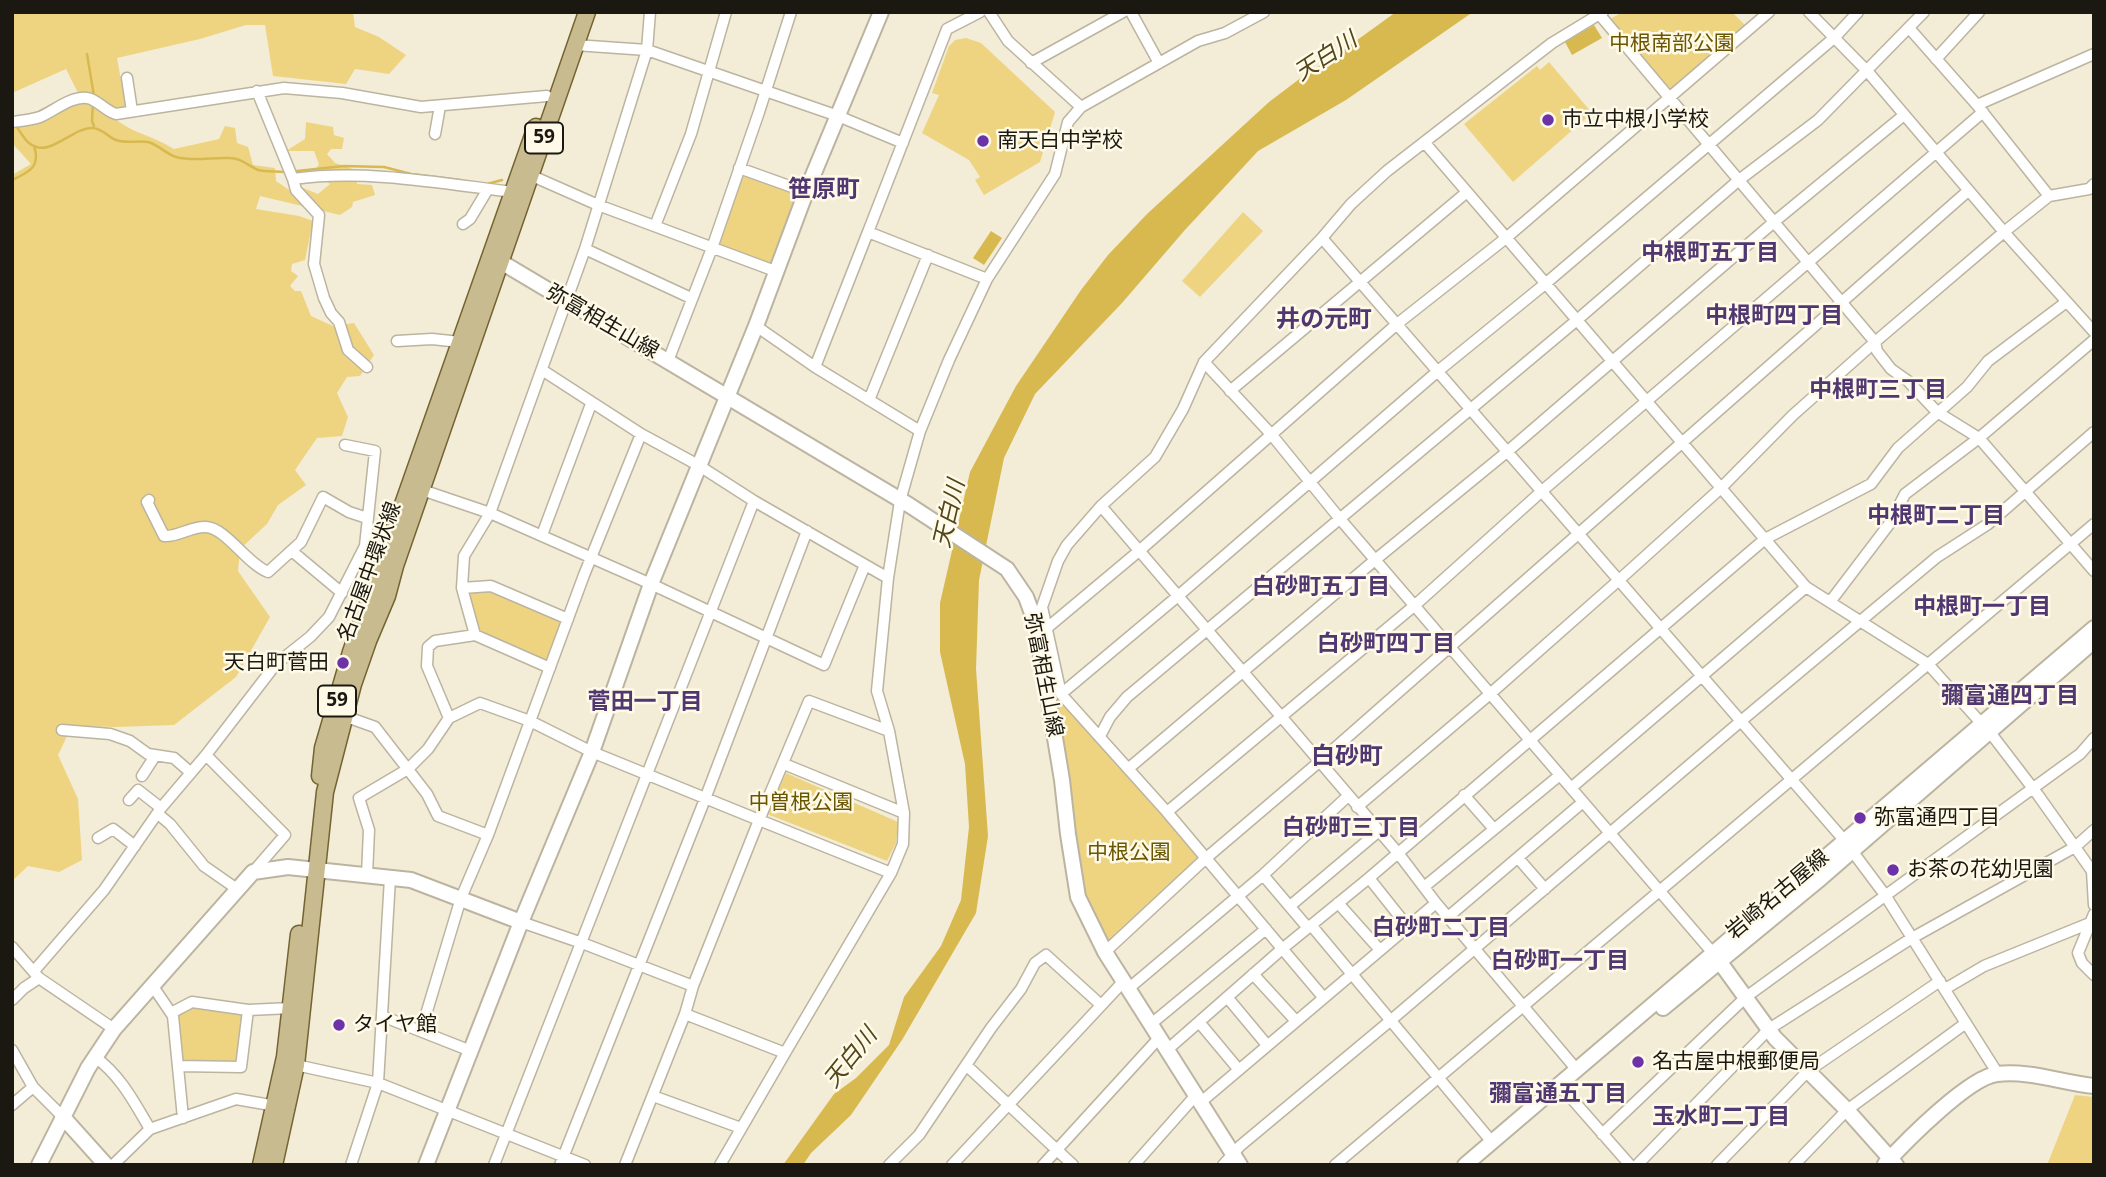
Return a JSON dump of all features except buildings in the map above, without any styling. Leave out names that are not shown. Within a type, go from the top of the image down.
[{"type":"main road","name":"名古屋中環状線","points":[[261,1165],[285,1057],[311,869],[325,792],[344,716],[422,490],[495,259],[512,192],[575,12]]},
{"type":"main road","name":"名古屋中環状線","points":[[274,1165],[296,1065],[305,993],[311,869],[323,748],[351,652],[460,342],[530,176],[587,12]]},
{"type":"street","points":[[475,635],[463,588],[464,556],[490,513],[585,250],[647,50],[650,12]]},
{"type":"street","points":[[655,226],[691,134],[726,12]]},
{"type":"street","points":[[668,361],[712,248],[791,12]]},
{"type":"street","points":[[426,1165],[521,922],[592,752],[651,584],[756,326],[806,192],[881,12]]},
{"type":"street","points":[[815,367],[947,29],[980,12]]},
{"type":"street","points":[[989,12],[1008,41],[1081,107]]},
{"type":"street","points":[[1031,63],[1123,12]]},
{"type":"street","points":[[1131,12],[1159,63]]},
{"type":"street","points":[[720,1165],[891,873],[903,844],[904,813],[889,732],[877,691],[888,578],[920,431],[949,360],[987,279],[1055,174],[1068,122],[1081,107],[1198,41],[1225,33],[1264,12]]},
{"type":"street","points":[[1047,628],[1139,551],[1397,324],[1506,238],[1769,12]]},
{"type":"street","points":[[1809,12],[1868,72],[2065,303],[2094,332]]},
{"type":"street","points":[[1061,694],[1438,371],[1545,284],[1835,38],[1858,12]]},
{"type":"street","points":[[1100,736],[1110,717],[1127,697],[1471,410],[1739,180],[1818,120],[1924,12]]},
{"type":"street","points":[[1936,59],[1979,12]]},
{"type":"street","points":[[1323,997],[1129,768],[1061,694],[1042,607],[1058,562],[1076,533],[1101,506],[1155,457],[1183,409],[1204,362],[1351,204],[1387,171],[1552,43],[1601,13],[1875,342],[1877,351],[1891,369],[1908,381],[1937,412],[1979,438],[2094,571]]},
{"type":"street","points":[[1909,28],[1980,108],[2049,196]]},
{"type":"street","points":[[575,45],[647,50],[838,116],[904,143]]},
{"type":"street","points":[[1167,812],[1414,606],[1542,491],[1936,152],[1980,108],[2094,54]]},
{"type":"street","points":[[127,78],[132,111]]},
{"type":"street","points":[[12,122],[38,118],[83,97],[90,98],[108,112],[116,114],[257,91],[300,88],[404,105],[440,106],[547,96]]},
{"type":"street","points":[[257,91],[296,190],[319,215],[314,264],[324,298],[331,313],[340,322],[348,350],[366,367]]},
{"type":"street","points":[[435,134],[440,106]]},
{"type":"street","points":[[1129,768],[1375,560],[1508,452],[1774,222],[1904,115]]},
{"type":"street","points":[[1425,143],[1806,587],[1928,664],[1985,727],[2093,870],[2094,905]]},
{"type":"street","points":[[739,168],[806,192]]},
{"type":"street","points":[[293,179],[348,175],[512,192]]},
{"type":"street","points":[[530,176],[598,205],[775,271]]},
{"type":"street","points":[[463,224],[470,219],[488,189]]},
{"type":"street","points":[[1357,807],[1619,580],[1721,488],[1793,415],[2004,232],[2049,196],[2092,189]]},
{"type":"street","points":[[1105,952],[1205,859],[1319,762],[1968,191]]},
{"type":"street","points":[[1230,391],[1466,192]]},
{"type":"street","points":[[868,232],[987,279]]},
{"type":"street","points":[[1322,238],[1848,845],[1885,895],[1998,1073]]},
{"type":"street","points":[[585,250],[691,298]]},
{"type":"street","points":[[869,400],[928,255]]},
{"type":"street","name":"弥富相生山線","points":[[495,259],[905,503],[1007,569],[1026,597],[1036,624],[1062,779],[1078,897],[1105,952],[1199,1099],[1232,1161]]},
{"type":"street","points":[[1043,1165],[1163,1044],[1199,1022],[1765,540],[1871,484],[1898,448],[1967,387],[1988,362],[2065,303]]},
{"type":"street","points":[[756,326],[815,367],[920,431]]},
{"type":"street","points":[[397,341],[432,339],[460,342]]},
{"type":"street","points":[[1830,601],[1890,523],[1905,494],[1979,438],[2094,340]]},
{"type":"street","points":[[1204,362],[1271,434],[1414,606],[1716,956],[1769,1030],[1846,1110],[1890,1163],[1966,1087],[1986,1077],[1998,1073],[2094,1086]]},
{"type":"street","points":[[542,370],[591,404],[888,578]]},
{"type":"street","points":[[542,535],[591,404]]},
{"type":"street","points":[[1232,1161],[1741,721],[1937,557],[1987,524],[2094,432]]},
{"type":"street","points":[[421,1031],[461,898],[488,835],[591,558],[641,434]]},
{"type":"street","points":[[12,1000],[104,890],[160,811],[276,664],[310,637],[329,617],[365,546],[375,451],[345,445]]},
{"type":"street","points":[[422,490],[490,513],[542,535],[824,665],[865,565]]},
{"type":"street","points":[[149,500],[147,502],[164,536],[173,536],[198,527],[216,529],[241,553],[268,572],[301,542],[323,496],[349,512],[367,518]]},
{"type":"street","points":[[494,1165],[754,501]]},
{"type":"street","points":[[1101,506],[1398,853],[1436,903],[1577,1070]]},
{"type":"street","points":[[1335,1165],[2094,524]]},
{"type":"street","points":[[561,1161],[705,799],[807,531]]},
{"type":"street","points":[[365,546],[387,552]]},
{"type":"street","points":[[293,551],[342,593]]},
{"type":"street","points":[[463,588],[491,586],[568,619]]},
{"type":"street","points":[[1571,788],[1806,587]]},
{"type":"street","name":"岩崎名古屋線","points":[[1465,1165],[1716,956],[1767,924],[1848,845],[1985,727],[2094,628]]},
{"type":"street","points":[[449,718],[427,666],[428,647],[435,641],[475,635],[550,668]]},
{"type":"street","name":"岩崎名古屋線","points":[[1985,727],[2094,641]]},
{"type":"street","points":[[625,1165],[759,820],[810,701],[889,732]]},
{"type":"street","points":[[367,875],[369,830],[359,798],[408,769],[428,749],[449,718],[480,703],[530,721],[592,752],[705,799],[891,873]]},
{"type":"street","points":[[344,716],[375,727],[427,794],[438,816],[488,835]]},
{"type":"street","points":[[62,730],[110,733],[155,756],[174,758],[190,772]]},
{"type":"street","points":[[1602,1134],[1746,997],[2080,754],[2094,738]]},
{"type":"street","points":[[39,1165],[62,1116],[114,1029],[285,835],[206,755]]},
{"type":"street","points":[[142,776],[155,756]]},
{"type":"street","points":[[784,764],[904,813]]},
{"type":"street","points":[[1424,887],[1560,775]]},
{"type":"street","points":[[129,800],[138,790],[160,811],[204,866],[237,890]]},
{"type":"street","points":[[1464,795],[1494,829]]},
{"type":"street","points":[[952,1165],[1101,1005],[1263,875],[1348,796]]},
{"type":"street","points":[[1448,917],[1583,802]]},
{"type":"street","points":[[98,838],[113,829],[135,846]]},
{"type":"street","points":[[1637,1165],[1769,1030],[1912,938],[2075,847],[2094,830]]},
{"type":"street","points":[[1290,906],[1379,831]]},
{"type":"street","points":[[1518,858],[1545,889]]},
{"type":"street","points":[[253,872],[288,867],[411,880],[693,986]]},
{"type":"street","points":[[1263,875],[1351,973],[1492,1142]]},
{"type":"street","points":[[1369,877],[1408,926]]},
{"type":"street","points":[[351,1165],[378,1083],[390,878]]},
{"type":"street","points":[[1338,903],[1380,950]]},
{"type":"street","points":[[1134,1165],[1199,1099],[1239,1070],[1436,903]]},
{"type":"street","points":[[2092,918],[2078,953],[2082,963],[2094,975]]},
{"type":"street","points":[[1717,1165],[1808,1071],[1942,985],[2092,918]]},
{"type":"street","points":[[1151,1024],[1266,929]]},
{"type":"street","points":[[12,947],[36,974],[114,1029]]},
{"type":"street","points":[[889,1165],[919,1135],[991,1028],[1021,989],[1035,963],[1046,955],[1101,1005]]},
{"type":"street","name":"岩崎名古屋線","points":[[1479,1165],[1716,956]]},
{"type":"street","points":[[1253,974],[1296,1021]]},
{"type":"street","points":[[152,985],[171,1013],[183,1118]]},
{"type":"street","points":[[1227,997],[1267,1045]]},
{"type":"street","points":[[171,1013],[192,1003],[248,1010],[291,1008]]},
{"type":"street","points":[[178,1066],[241,1067],[248,1010]]},
{"type":"street","points":[[685,1014],[785,1053]]},
{"type":"street","points":[[382,1016],[471,1051]]},
{"type":"street","points":[[1199,1022],[1239,1070]]},
{"type":"street","points":[[1794,1165],[1846,1110],[1966,1023]]},
{"type":"street","points":[[12,1050],[33,1087],[106,1165]]},
{"type":"street","points":[[96,1057],[110,1068],[128,1090],[150,1129]]},
{"type":"street","points":[[296,1065],[378,1083],[507,1134],[561,1161],[585,1165]]},
{"type":"street","points":[[966,1065],[1073,1165]]},
{"type":"street","points":[[12,1105],[33,1087]]},
{"type":"street","points":[[1565,1091],[1630,1165]]},
{"type":"street","points":[[653,1096],[741,1128]]},
{"type":"street","points":[[113,1165],[150,1129],[236,1099],[276,1106]]},
{"type":"green space","points":[[12,12],[353,12],[355,27],[379,37],[406,55],[389,74],[355,69],[346,84],[273,76],[265,25],[246,25],[200,39],[117,58],[126,108],[119,108],[91,95],[78,93],[66,69],[12,93]]},
{"type":"green space","name":"中根南部公園","points":[[1623,12],[1732,12],[1745,25],[1668,91],[1606,21]]},
{"type":"green space","points":[[966,38],[981,43],[1055,112],[1040,162],[984,195],[975,180],[980,177],[969,160],[922,133],[939,95],[932,93],[949,46],[955,40]]},
{"type":"green space","points":[[1549,62],[1592,113],[1513,182],[1464,124],[1537,66],[1540,70]]},
{"type":"green space","points":[[82,102],[174,149],[219,139],[225,126],[235,128],[237,143],[248,147],[253,165],[275,168],[276,181],[292,192],[303,188],[318,194],[330,184],[314,172],[319,164],[314,151],[286,151],[305,139],[306,122],[333,127],[334,135],[344,138],[342,149],[331,149],[327,154],[335,163],[356,170],[357,184],[372,185],[375,195],[353,202],[352,207],[340,215],[260,196],[256,209],[313,221],[305,260],[292,264],[291,271],[298,276],[290,286],[295,291],[301,291],[311,316],[333,326],[354,323],[374,355],[360,376],[347,377],[337,393],[348,417],[342,436],[317,438],[295,470],[306,485],[278,505],[267,524],[240,549],[238,571],[270,617],[236,677],[174,725],[80,726],[68,734],[58,755],[78,799],[82,860],[59,872],[28,866],[12,881],[12,175],[31,164],[12,143],[12,126],[40,122]]},
{"type":"green space","points":[[744,174],[795,191],[796,195],[770,264],[766,265],[719,247],[717,243],[740,176]]},
{"type":"green space","points":[[1243,212],[1263,231],[1200,297],[1182,281]]},
{"type":"green space","points":[[474,591],[491,592],[561,619],[563,624],[549,658],[545,660],[478,632],[470,595]]},
{"type":"green space","name":"中根公園","points":[[1057,694],[1202,858],[1106,947],[1081,897]]},
{"type":"green space","name":"中曽根公園","points":[[786,773],[898,822],[896,843],[887,861],[767,814]]},
{"type":"green space","points":[[193,1006],[243,1011],[237,1064],[185,1064],[180,1061],[178,1013]]},
{"type":"green space","points":[[2075,1095],[2094,1097],[2094,1165],[2047,1165]]},
{"type":"shaded area","name":"天白川","points":[[1396,12],[1473,12],[1346,100],[1258,151],[1122,303],[1035,394],[1004,458],[979,580],[976,669],[988,836],[976,913],[902,1040],[851,1115],[811,1153],[803,1165],[783,1165],[834,1094],[856,1078],[889,1045],[904,997],[941,946],[961,900],[969,827],[965,764],[940,652],[940,603],[970,472],[1016,386],[1108,255],[1147,214],[1269,102]]},
{"type":"shaded area","points":[[1594,25],[1602,38],[1572,55],[1565,42]]},
{"type":"shaded area","points":[[991,231],[1002,238],[984,265],[973,258]]},
{"type":"waterway","points":[[87,54],[94,96]]},
{"type":"waterway","points":[[93,102],[94,126]]},
{"type":"waterway","points":[[16,126],[27,141],[37,147],[45,148],[77,132],[93,128],[120,141],[148,142],[176,157],[234,158],[258,170],[285,172]]},
{"type":"waterway","points":[[12,180],[32,168],[36,159],[34,146]]},
{"type":"waterway","points":[[297,171],[344,166],[384,167],[411,174],[460,180]]},
{"type":"waterway","points":[[487,184],[502,180]]},
{"type":"place","name":"市立中根小学校","points":[[1548,120]]},
{"type":"place","name":"南天白中学校","points":[[983,141]]},
{"type":"place","name":"天白町菅田","points":[[343,663]]},
{"type":"place","name":"弥富通四丁目","points":[[1860,818]]},
{"type":"place","name":"お茶の花幼児園","points":[[1893,870]]},
{"type":"place","name":"タイヤ館","points":[[339,1025]]},
{"type":"place","name":"名古屋中根郵便局","points":[[1638,1062]]},
{"type":"district","name":"笹原町","points":[[824,190]]},
{"type":"district","name":"中根町五丁目","points":[[1710,253]]},
{"type":"district","name":"中根町四丁目","points":[[1774,316]]},
{"type":"district","name":"井の元町","points":[[1324,320]]},
{"type":"district","name":"中根町三丁目","points":[[1878,390]]},
{"type":"district","name":"中根町二丁目","points":[[1936,516]]},
{"type":"district","name":"白砂町五丁目","points":[[1321,587]]},
{"type":"district","name":"中根町一丁目","points":[[1982,607]]},
{"type":"district","name":"白砂町四丁目","points":[[1386,644]]},
{"type":"district","name":"彌富通四丁目","points":[[2010,696]]},
{"type":"district","name":"菅田一丁目","points":[[645,702]]},
{"type":"district","name":"白砂町","points":[[1347,757]]},
{"type":"district","name":"白砂町三丁目","points":[[1351,828]]},
{"type":"district","name":"白砂町二丁目","points":[[1441,928]]},
{"type":"district","name":"白砂町一丁目","points":[[1560,961]]},
{"type":"district","name":"彌富通五丁目","points":[[1558,1094]]},
{"type":"district","name":"玉水町二丁目","points":[[1721,1117]]}]
